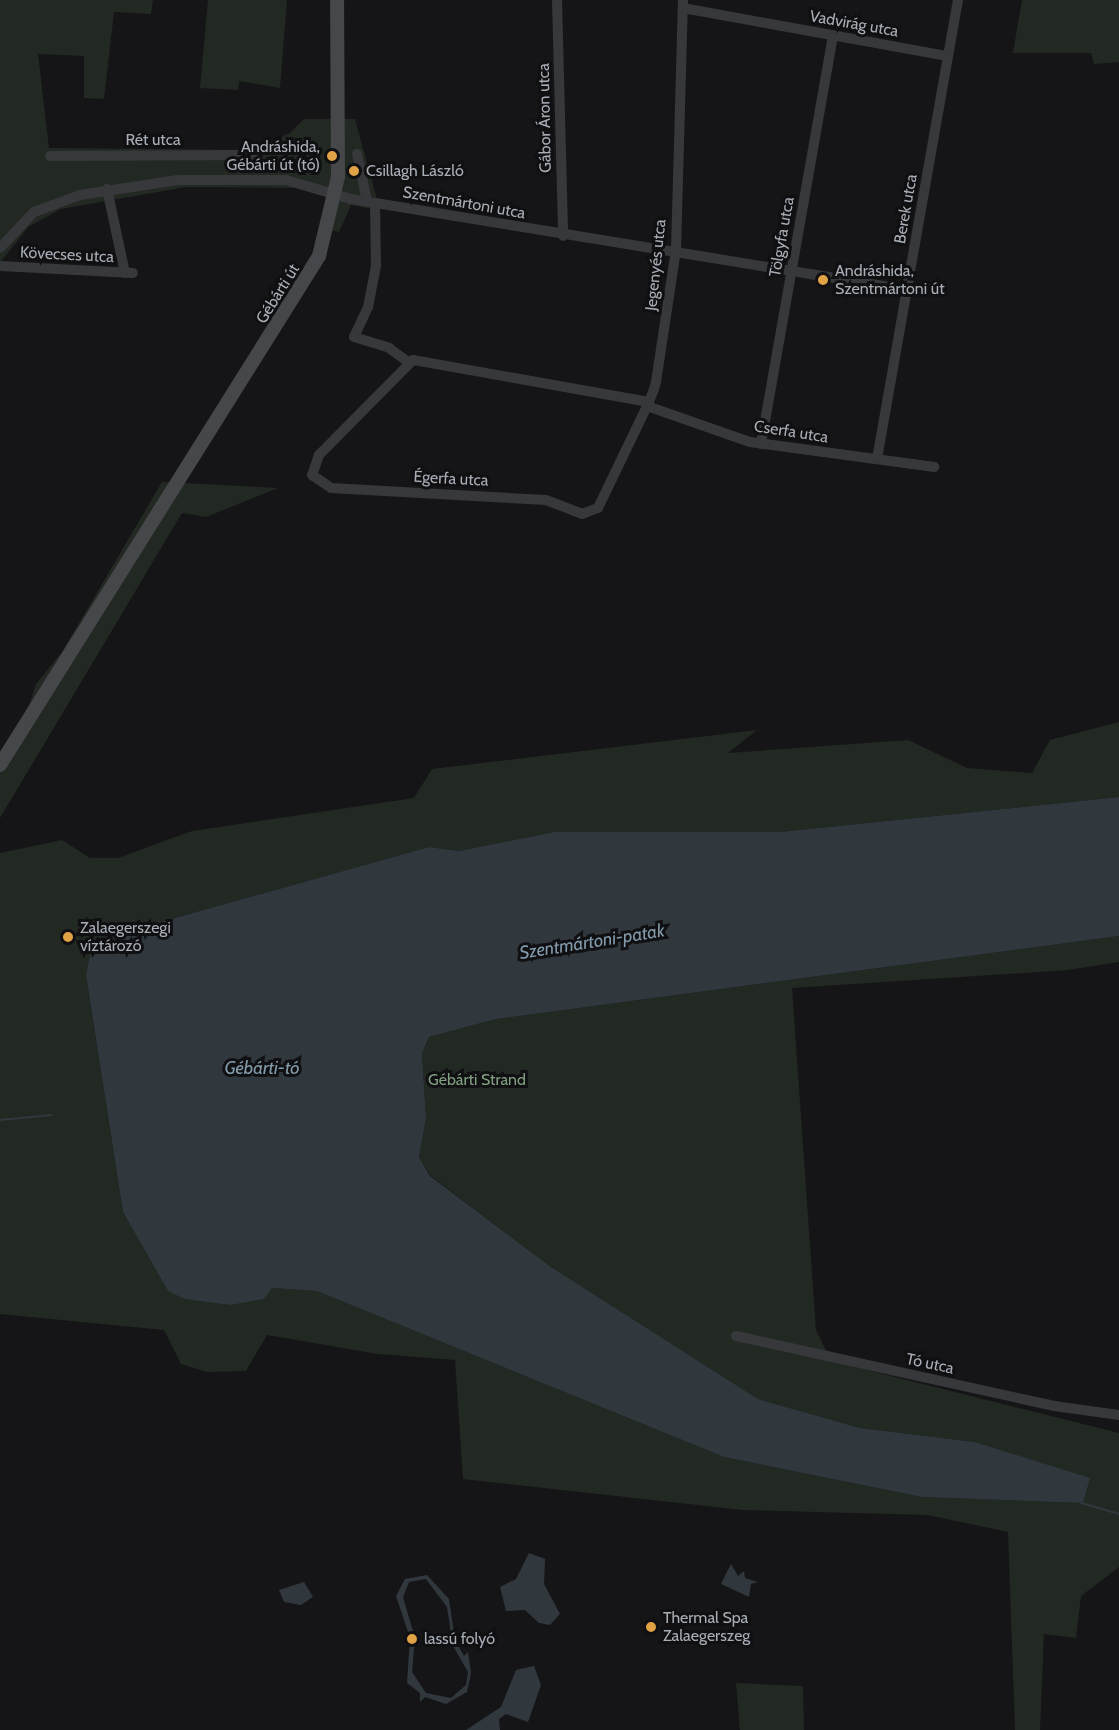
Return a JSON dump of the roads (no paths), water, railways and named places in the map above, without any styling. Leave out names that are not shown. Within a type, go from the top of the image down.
[{"type":"main road","name":"Gébárti út","points":[[0,765],[309,275],[336,196],[337,0]]},
{"type":"street","name":"Gábor Áron utca","points":[[557,0],[563,236]]},
{"type":"street","name":"Berek utca","points":[[877,459],[958,0]]},
{"type":"street","name":"Vadvirág utca","points":[[683,4],[948,56]]},
{"type":"street","name":"Jegenyés utca","points":[[588,514],[601,504],[648,404],[676,250],[683,4]]},
{"type":"street","name":"Tölgyfa utca","points":[[761,444],[833,35]]},
{"type":"street","points":[[357,154],[371,202],[376,266],[368,307],[354,337],[389,348],[407,362]]},
{"type":"street","name":"Rét utca","points":[[50,156],[257,155]]},
{"type":"street","points":[[213,156],[213,177]]},
{"type":"street","name":"Szentmártoni utca","points":[[0,248],[22,221],[50,203],[107,189],[213,177],[296,181],[336,196],[563,236],[676,250],[908,290]]},
{"type":"street","name":"Kövecses utca","points":[[0,266],[129,273],[107,189]]},
{"type":"street","name":"Cserfa utca","points":[[407,362],[423,360],[648,404],[761,444],[934,467]]},
{"type":"street","name":"Égerfa utca","points":[[407,362],[319,455],[313,478],[331,488],[546,500],[588,514]]},
{"type":"street","name":"Tó utca","points":[[736,1335],[1054,1406],[1119,1415]]},
{"type":"water","name":"Gébárti-tó","points":[[1119,797],[1119,936],[496,1019],[429,1037],[422,1053],[426,1118],[419,1157],[430,1176],[551,1267],[758,1399],[860,1428],[975,1442],[1090,1478],[1083,1503],[922,1497],[724,1457],[317,1291],[272,1288],[264,1299],[231,1305],[185,1299],[168,1291],[123,1212],[86,975],[92,947],[108,946],[125,932],[429,847],[459,851],[554,832],[780,832]]},
{"type":"water","points":[[529,1553],[545,1559],[544,1584],[560,1614],[550,1625],[539,1623],[525,1610],[506,1611],[500,1587],[516,1579]]},
{"type":"water","points":[[731,1564],[738,1576],[744,1571],[745,1578],[758,1582],[751,1584],[749,1597],[721,1584]]},
{"type":"water","name":"lassú folyó","points":[[427,1575],[449,1599],[455,1640],[464,1656],[468,1652],[471,1673],[467,1692],[446,1704],[425,1697],[420,1702],[420,1693],[407,1683],[410,1638],[396,1596],[405,1579]],"holes":[[[426,1579],[447,1607],[453,1646],[468,1672],[466,1685],[451,1698],[426,1693],[412,1672],[415,1638],[403,1597],[409,1582]]]},
{"type":"water","points":[[304,1582],[313,1597],[301,1605],[284,1602],[279,1590]]},
{"type":"water","points":[[534,1666],[541,1685],[528,1722],[506,1714],[499,1719],[500,1730],[466,1730],[501,1707],[516,1670]]},
{"type":"waterway","name":"Szentmártoni-patak","points":[[0,1120],[52,1115]]},
{"type":"waterway","points":[[1081,1503],[1119,1514]]},
{"type":"place","name":"Andráshida, Gébárti út (tó)","points":[[332,156]]},
{"type":"place","name":"Csillagh László","points":[[354,171]]},
{"type":"place","name":"Andráshida, Szentmártoni út","points":[[823,280]]},
{"type":"place","name":"Zalaegerszegi víztározó","points":[[68,937]]},
{"type":"place","name":"Thermal Spa Zalaegerszeg","points":[[651,1627]]},
{"type":"place","name":"lassú folyó","points":[[412,1639]]},
{"type":"park label","name":"Gébárti Strand","points":[[477,1080]]}]
